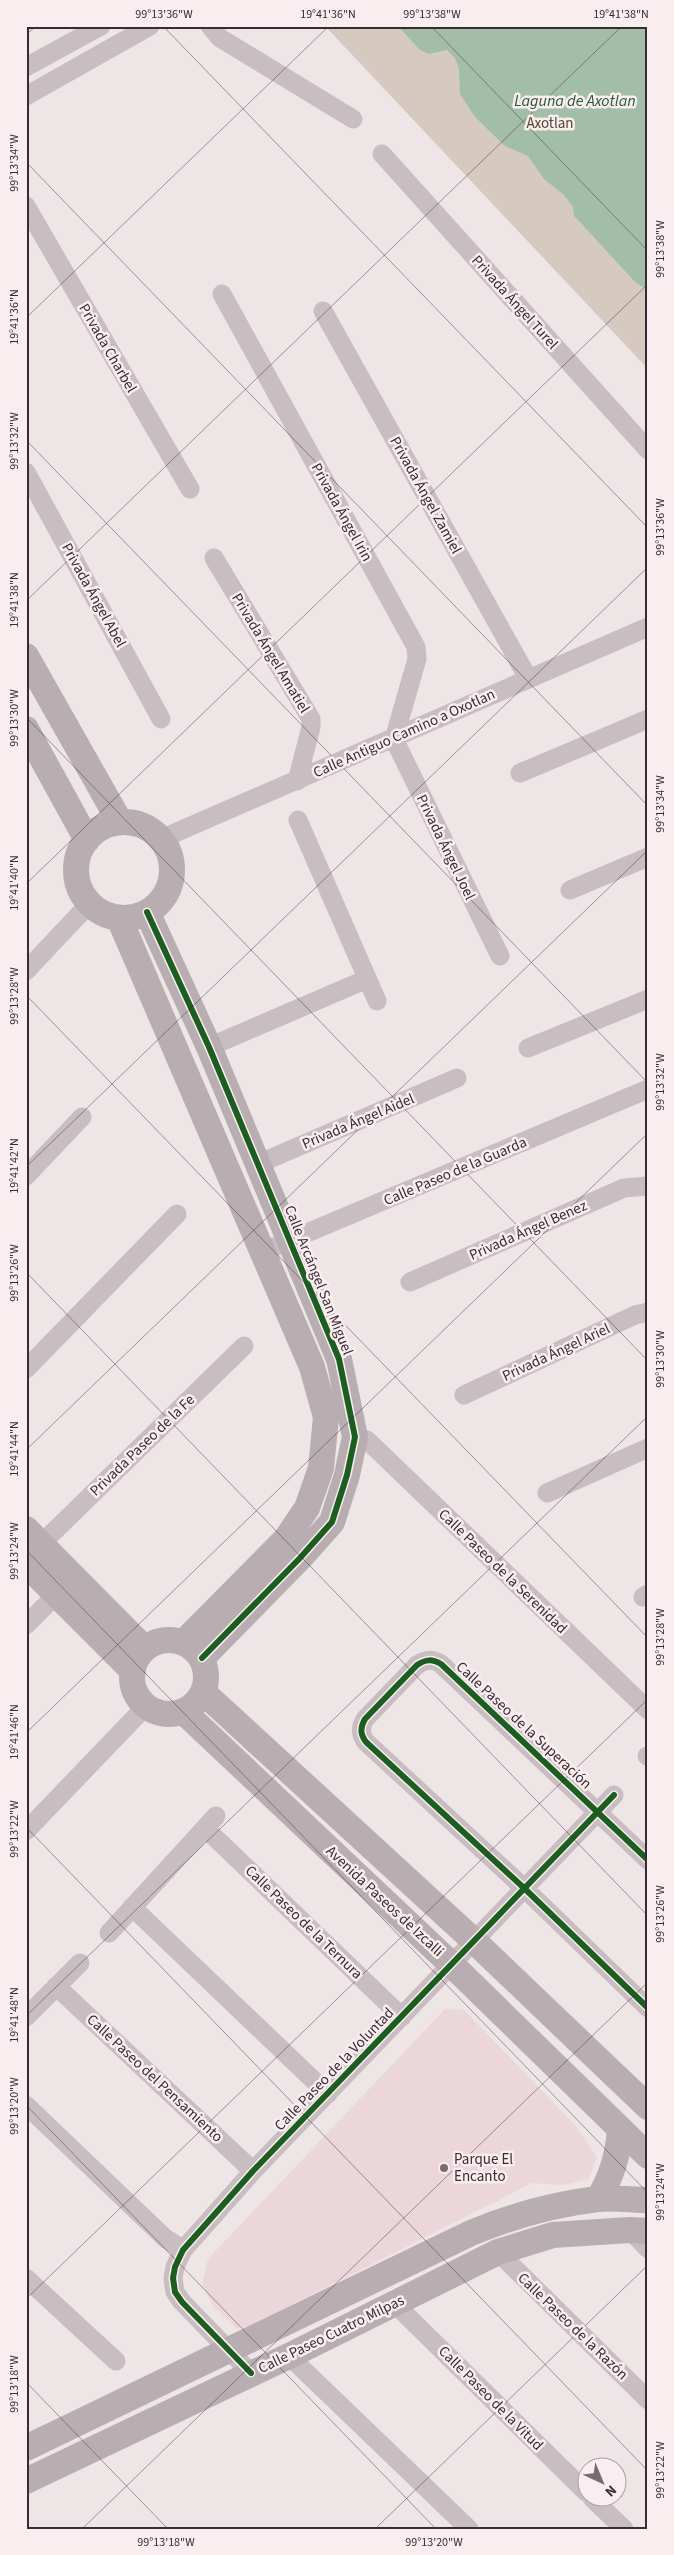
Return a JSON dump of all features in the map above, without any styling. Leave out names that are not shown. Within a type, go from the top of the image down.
[{"type":"street","points":[[26,96],[150,26]]},
{"type":"street","points":[[210,26],[220,38],[352,119]]},
{"type":"street","points":[[26,67],[97,27]]},
{"type":"street","name":"Privada Ángel Turel","points":[[382,154],[648,450]]},
{"type":"street","name":"Privada Charbel","points":[[26,206],[190,489]]},
{"type":"street","name":"Privada Ángel Irin","points":[[222,294],[416,647],[417,659],[394,739]]},
{"type":"street","name":"Privada Ángel Zamiel","points":[[323,311],[528,678]]},
{"type":"street","name":"Privada Ángel Abel","points":[[26,472],[161,719]]},
{"type":"street","name":"Privada Ángel Amatiel","points":[[214,558],[311,719],[311,727],[298,781]]},
{"type":"street","name":"Calle Antiguo Camino a Oxotlan","points":[[161,839],[298,781],[648,626]]},
{"type":"street","points":[[26,656],[120,822]]},
{"type":"street","points":[[520,773],[648,719]]},
{"type":"street","points":[[26,729],[87,840]]},
{"type":"street","name":"Privada Ángel Joel","points":[[394,739],[500,956]]},
{"type":"street","points":[[298,820],[377,1001]]},
{"type":"street","points":[[120,822],[142,826],[161,839],[169,854],[172,870],[169,887],[160,901],[147,912],[134,917],[119,918],[98,911],[89,904],[81,892],[77,879],[78,859],[87,840],[102,828],[120,822]]},
{"type":"street","points":[[570,890],[648,857]]},
{"type":"street","points":[[26,971],[89,904]]},
{"type":"street","name":"Calle Arcángel San Miguel","points":[[147,912],[209,1047],[339,1359],[355,1438],[347,1475],[332,1522],[300,1558],[193,1650]]},
{"type":"street","points":[[119,918],[312,1367],[326,1417],[321,1468],[307,1508],[286,1539],[193,1650]]},
{"type":"street","points":[[209,1047],[367,979]]},
{"type":"street","points":[[528,1048],[648,999]]},
{"type":"street","name":"Privada Ángel Aidel","points":[[258,1164],[457,1078]]},
{"type":"street","name":"Calle Paseo de la Guarda","points":[[262,1252],[648,1089]]},
{"type":"street","points":[[26,1176],[82,1117]]},
{"type":"street","name":"Privada Ángel Benez","points":[[410,1282],[624,1188],[648,1186]]},
{"type":"street","points":[[26,1369],[178,1214]]},
{"type":"street","name":"Privada Ángel Ariel","points":[[464,1395],[635,1315],[648,1312]]},
{"type":"street","name":"Privada Paseo de la Fe","points":[[31,1546],[244,1346]]},
{"type":"street","name":"Calle Paseo de la Serenidad","points":[[355,1438],[367,1440],[648,1710]]},
{"type":"street","points":[[547,1493],[648,1448]]},
{"type":"street","points":[[31,1546],[139,1660]]},
{"type":"street","points":[[31,1546],[58,1593],[139,1660]]},
{"type":"street","points":[[26,1625],[58,1593]]},
{"type":"street","points":[[163,1640],[193,1650],[207,1676],[204,1693],[195,1704],[184,1712],[171,1714],[157,1712],[146,1706],[135,1692],[139,1660],[163,1640]]},
{"type":"street","name":"Calle Paseo de la Superación","points":[[524,1888],[366,1742],[361,1735],[361,1726],[365,1719],[417,1665],[425,1660],[433,1660],[441,1664],[598,1812]]},
{"type":"street","name":"Avenida Paseos de Izcalli","points":[[204,1693],[473,1940],[648,2107]]},
{"type":"street","points":[[26,1831],[146,1706]]},
{"type":"street","name":"Avenida Paseos de Izcalli","points":[[184,1712],[451,1964],[648,2156]]},
{"type":"street","name":"Calle Paseo de la Voluntad","points":[[251,2373],[175,2292],[173,2278],[183,2250],[253,2171],[614,1795]]},
{"type":"street","points":[[598,1812],[648,1860]]},
{"type":"street","name":"Calle Paseo de la Ternura","points":[[109,1933],[210,1822],[402,2017]]},
{"type":"street","points":[[524,1888],[648,2008]]},
{"type":"street","points":[[132,1907],[328,2094]]},
{"type":"street","points":[[26,2017],[80,1963]]},
{"type":"street","name":"Calle Paseo del Pensamiento","points":[[56,1986],[253,2171]]},
{"type":"street","points":[[26,2105],[166,2238],[183,2250]]},
{"type":"street","points":[[600,2198],[611,2177],[618,2154],[620,2130]]},
{"type":"street","name":"Calle Paseo Cuatro Milpas","points":[[26,2448],[471,2232],[506,2219],[600,2198],[648,2200]]},
{"type":"street","points":[[639,2230],[648,2249]]},
{"type":"street","name":"Calle Paseo Cuatro Milpas","points":[[26,2481],[289,2356],[498,2252],[553,2235],[639,2230]]},
{"type":"street","name":"Calle Paseo de la Razón","points":[[498,2252],[648,2400]]},
{"type":"street","points":[[26,2278],[116,2361]]},
{"type":"street","name":"Calle Paseo de la Vitud","points":[[395,2304],[576,2482]]},
{"type":"street","points":[[289,2356],[469,2529]]},
{"type":"street","points":[[602,2508],[624,2529]]},
{"type":"green space","name":"Axotlan","points":[[325,26],[648,26],[648,369]]},
{"type":"shaded area","name":"Parque El Encanto","points":[[445,2009],[464,2010],[575,2125],[597,2157],[589,2179],[563,2185],[532,2183],[248,2327],[236,2328],[213,2306],[202,2284],[208,2259]]},
{"type":"water","name":"Laguna de Axotlan","points":[[398,26],[648,26],[648,290],[636,283],[574,216],[573,207],[564,195],[544,179],[528,156],[505,146],[475,117],[460,94],[459,69],[455,58],[447,50],[429,54],[420,50]]},
{"type":"cycle path","points":[[147,912],[209,1047],[339,1359],[355,1437],[347,1475],[332,1522],[300,1558],[202,1658]]},
{"type":"cycle path","points":[[648,1860],[438,1662],[426,1661],[417,1665],[363,1722],[362,1734],[366,1742],[524,1888],[648,2008]]},
{"type":"cycle path","points":[[251,2373],[182,2302],[175,2292],[173,2278],[175,2267],[183,2250],[253,2171],[614,1795]]},
{"type":"place","name":"Parque El Encanto","points":[[444,2168]]}]
